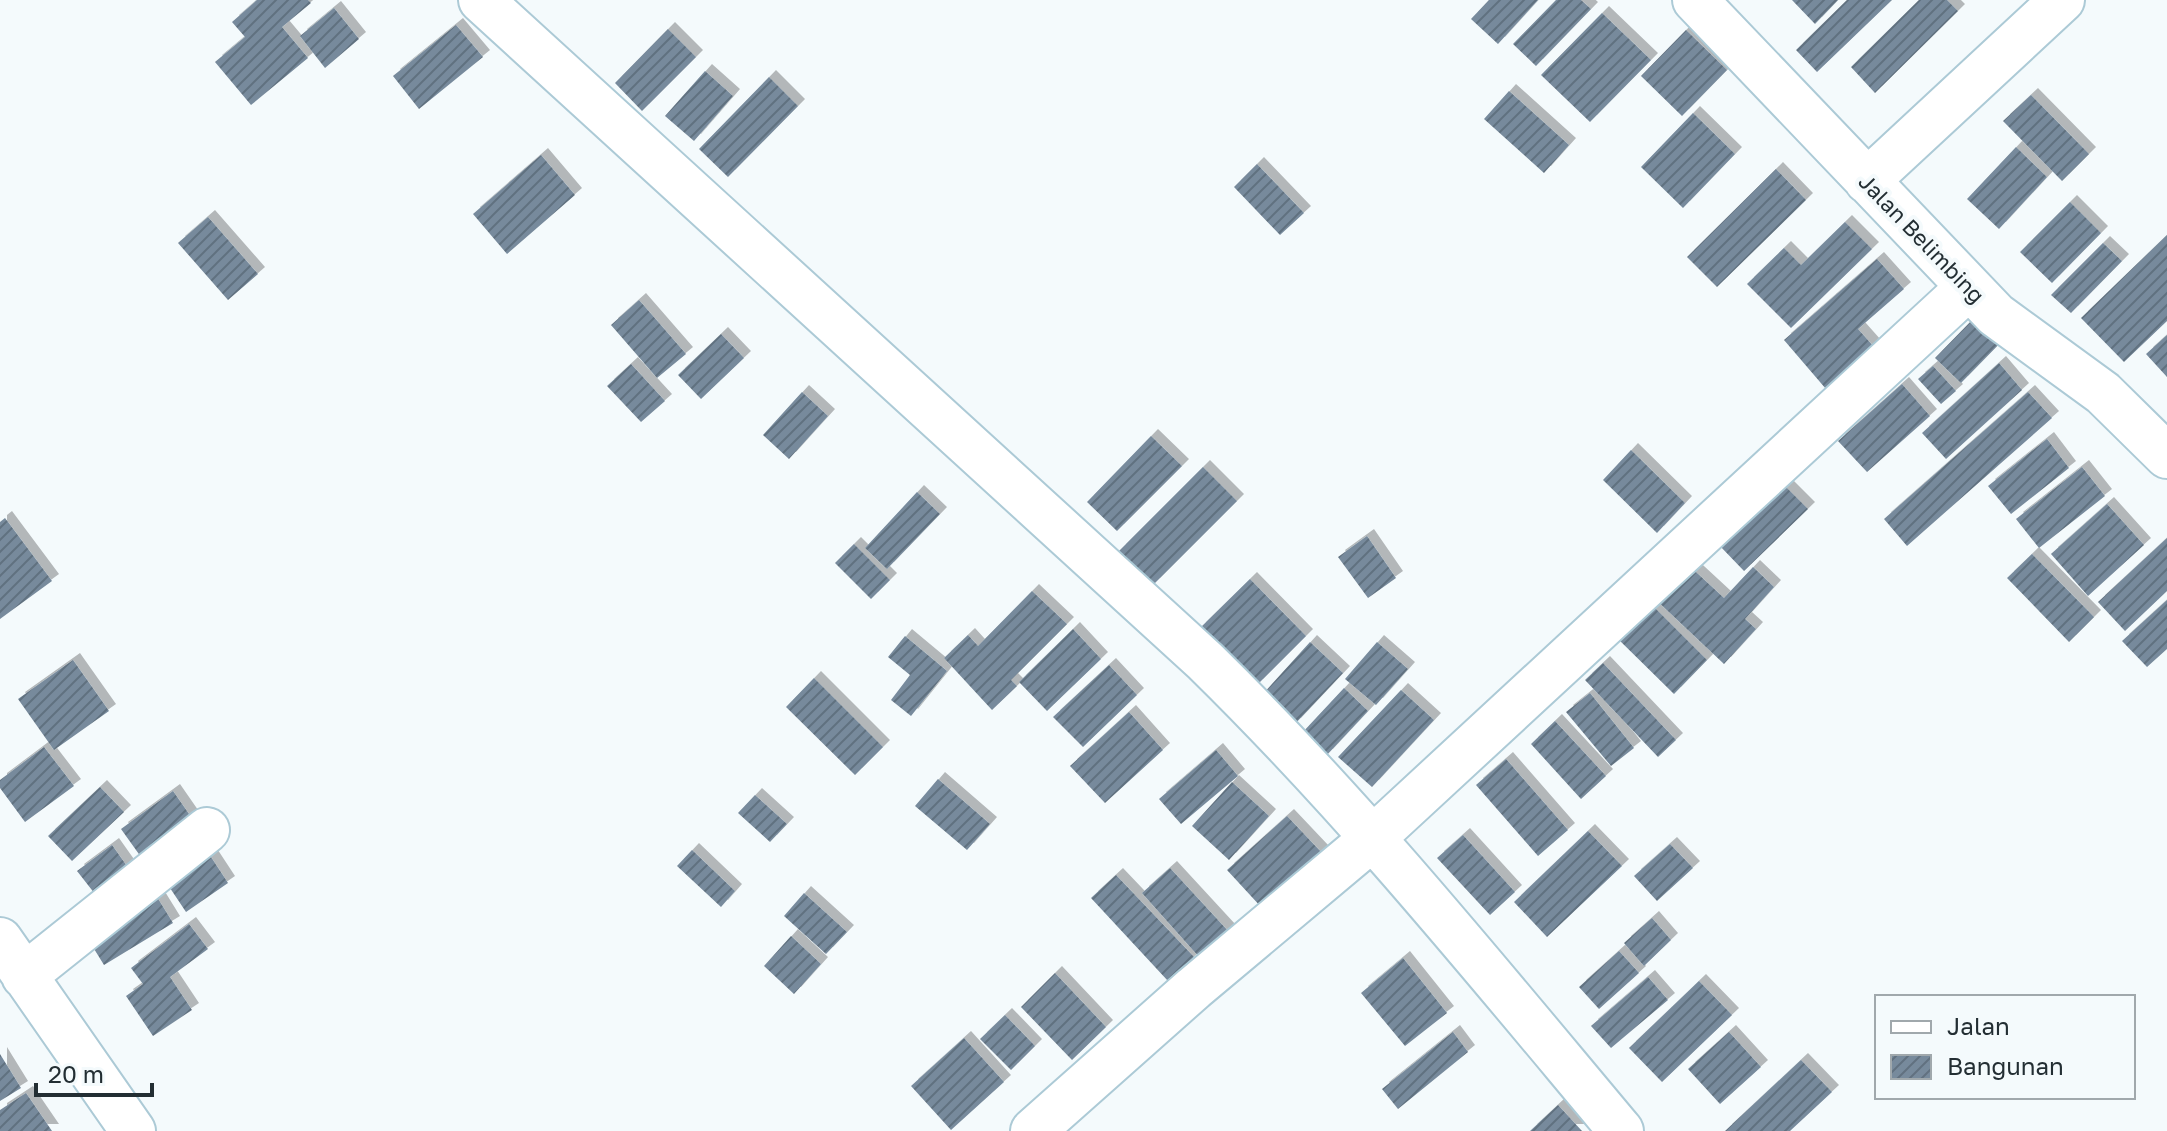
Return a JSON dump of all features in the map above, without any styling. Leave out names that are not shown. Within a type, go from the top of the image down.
[{"type":"street","points":[[481,0],[1205,661],[1295,748],[1374,837],[1621,1131]]},
{"type":"street","name":"Jalan Belimbing","points":[[1695,0],[1996,315],[2103,393],[2167,456]]},
{"type":"street","points":[[1867,181],[2062,0]]},
{"type":"street","points":[[1033,1131],[1194,988],[1374,837],[1969,287]]},
{"type":"street","points":[[24,976],[207,830]]},
{"type":"street","points":[[0,940],[133,1131]]},
{"type":"building","points":[[257,0],[308,0],[311,3],[282,27],[308,58],[251,105],[215,62],[245,37],[232,22]]},
{"type":"building","points":[[1489,0],[1538,0],[1498,44],[1471,19]]},
{"type":"building","points":[[1556,0],[1581,0],[1591,9],[1536,66],[1513,44]]},
{"type":"building","points":[[1792,0],[1838,0],[1815,24]]},
{"type":"building","points":[[1847,0],[1892,0],[1817,72],[1796,50]]},
{"type":"building","points":[[1919,0],[1947,0],[1958,11],[1875,93],[1851,67]]},
{"type":"building","points":[[334,8],[359,39],[325,68],[300,36]]},
{"type":"building","points":[[1602,13],[1651,60],[1590,122],[1541,75]]},
{"type":"building","points":[[456,25],[483,57],[419,109],[393,76]]},
{"type":"building","points":[[668,29],[696,57],[642,111],[615,83]]},
{"type":"building","points":[[1686,30],[1727,70],[1682,116],[1641,76]]},
{"type":"building","points":[[705,71],[733,96],[694,141],[665,116]]},
{"type":"building","points":[[769,77],[798,106],[728,177],[699,149]]},
{"type":"building","points":[[1509,91],[1569,145],[1544,173],[1484,119]]},
{"type":"building","points":[[2031,95],[2089,154],[2062,181],[2003,121]]},
{"type":"building","points":[[1693,113],[1735,154],[1683,208],[1641,167]]},
{"type":"building","points":[[2016,147],[2047,177],[1999,229],[1967,199]]},
{"type":"building","points":[[541,155],[575,195],[507,254],[473,214]]},
{"type":"building","points":[[1257,164],[1304,213],[1280,235],[1234,187]]},
{"type":"building","points":[[1776,169],[1806,200],[1717,287],[1687,257]]},
{"type":"building","points":[[2070,202],[2101,233],[2052,283],[2020,252]]},
{"type":"building","points":[[208,217],[258,274],[228,300],[178,243]]},
{"type":"building","points":[[1845,222],[1872,249],[1791,328],[1747,284],[1784,248],[1801,265]]},
{"type":"building","points":[[2167,235],[2167,321],[2124,362],[2081,318]]},
{"type":"building","points":[[2103,243],[2122,261],[2071,313],[2051,295]]},
{"type":"building","points":[[1877,259],[1904,289],[1858,329],[1874,347],[1826,389],[1784,340]]},
{"type":"building","points":[[639,300],[686,354],[657,378],[611,325]]},
{"type":"building","points":[[1977,315],[2002,341],[1961,383],[1935,358]]},
{"type":"building","points":[[721,334],[744,358],[701,399],[678,375]]},
{"type":"building","points":[[2167,335],[2167,377],[2146,354]]},
{"type":"building","points":[[1999,363],[2022,390],[1946,459],[1922,433]]},
{"type":"building","points":[[631,364],[665,401],[641,422],[607,386]]},
{"type":"building","points":[[1933,366],[1956,391],[1941,404],[1918,379]]},
{"type":"building","points":[[1902,384],[1930,416],[1867,472],[1838,441]]},
{"type":"building","points":[[802,392],[828,416],[789,459],[763,435]]},
{"type":"building","points":[[2028,392],[2052,418],[1907,546],[1884,519]]},
{"type":"building","points":[[1151,436],[1182,466],[1117,531],[1087,502]]},
{"type":"building","points":[[2047,439],[2069,468],[2011,514],[1988,486]]},
{"type":"building","points":[[1631,450],[1685,503],[1657,533],[1603,480]]},
{"type":"building","points":[[1203,467],[1237,501],[1153,585],[1119,551]]},
{"type":"building","points":[[2082,467],[2105,496],[2039,548],[2016,519]]},
{"type":"building","points":[[1783,484],[1808,509],[1744,571],[1719,545]]},
{"type":"building","points":[[917,492],[940,514],[887,569],[865,548]]},
{"type":"building","points":[[2107,504],[2144,545],[2088,596],[2051,554]]},
{"type":"building","points":[[5,518],[52,581],[0,619],[0,522]]},
{"type":"building","points":[[1367,536],[1396,578],[1368,598],[1338,557]]},
{"type":"building","points":[[2167,538],[2167,591],[2125,631],[2098,602]]},
{"type":"building","points":[[854,544],[890,580],[871,599],[835,563]]},
{"type":"building","points":[[2032,554],[2094,617],[2069,642],[2007,578]]},
{"type":"building","points":[[1684,561],[1724,598],[1753,567],[1774,587],[1745,619],[1756,629],[1724,664],[1652,596]]},
{"type":"building","points":[[1250,579],[1306,636],[1256,686],[1199,629]]},
{"type":"building","points":[[1032,591],[1067,624],[1011,680],[1017,686],[992,710],[944,658],[968,635],[978,646]]},
{"type":"building","points":[[2167,600],[2167,649],[2147,667],[2122,641]]},
{"type":"building","points":[[1650,603],[1707,660],[1674,694],[1616,637]]},
{"type":"building","points":[[1073,629],[1101,659],[1047,711],[1019,682]]},
{"type":"building","points":[[905,636],[947,671],[911,716],[891,700],[910,675],[888,657]]},
{"type":"building","points":[[1310,642],[1343,673],[1294,725],[1262,695]]},
{"type":"building","points":[[1377,642],[1408,669],[1376,705],[1345,679]]},
{"type":"building","points":[[73,660],[109,711],[54,750],[18,699]]},
{"type":"building","points":[[1603,663],[1676,740],[1658,757],[1585,680]]},
{"type":"building","points":[[1109,665],[1137,695],[1083,747],[1053,717]]},
{"type":"building","points":[[814,678],[883,747],[855,775],[786,707]]},
{"type":"building","points":[[1344,688],[1368,711],[1326,756],[1302,733]]},
{"type":"building","points":[[1401,690],[1434,720],[1372,787],[1338,757]]},
{"type":"building","points":[[1590,693],[1634,748],[1611,766],[1566,712]]},
{"type":"building","points":[[1129,712],[1163,750],[1105,803],[1070,766]]},
{"type":"building","points":[[1555,721],[1606,776],[1581,799],[1531,744]]},
{"type":"building","points":[[44,747],[74,786],[25,822],[0,788],[0,780]]},
{"type":"building","points":[[1216,750],[1238,776],[1181,824],[1159,799]]},
{"type":"building","points":[[1506,759],[1568,830],[1538,856],[1476,785]]},
{"type":"building","points":[[938,779],[990,824],[967,850],[915,806]]},
{"type":"building","points":[[1232,782],[1269,816],[1229,860],[1192,826]]},
{"type":"building","points":[[100,787],[124,812],[72,861],[48,836]]},
{"type":"building","points":[[173,791],[198,827],[146,864],[121,829]]},
{"type":"building","points":[[755,795],[787,824],[770,842],[738,813]]},
{"type":"building","points":[[1287,816],[1322,853],[1262,908],[1227,870]]},
{"type":"building","points":[[1588,831],[1622,866],[1547,937],[1514,902]]},
{"type":"building","points":[[1463,835],[1515,892],[1490,915],[1437,858]]},
{"type":"building","points":[[1670,844],[1693,868],[1657,901],[1634,876]]},
{"type":"building","points":[[112,845],[129,869],[95,894],[77,871]]},
{"type":"building","points":[[692,850],[735,891],[721,907],[677,866]]},
{"type":"building","points":[[207,851],[228,883],[186,912],[164,879]]},
{"type":"building","points":[[1170,868],[1229,932],[1200,958],[1142,893]]},
{"type":"building","points":[[1116,875],[1194,957],[1168,981],[1091,898]]},
{"type":"building","points":[[152,889],[173,923],[104,965],[83,931]]},
{"type":"building","points":[[804,893],[847,932],[826,954],[784,916]]},
{"type":"building","points":[[1652,918],[1671,940],[1644,966],[1624,943]]},
{"type":"building","points":[[189,924],[208,949],[170,977],[192,1010],[153,1036],[126,996],[143,984],[131,968]]},
{"type":"building","points":[[791,936],[821,964],[794,994],[764,966]]},
{"type":"building","points":[[1619,951],[1639,973],[1599,1009],[1579,987]]},
{"type":"building","points":[[1403,958],[1447,1013],[1405,1046],[1361,993]]},
{"type":"building","points":[[1055,973],[1106,1027],[1072,1060],[1021,1007]]},
{"type":"building","points":[[1648,977],[1668,1000],[1611,1048],[1591,1026]]},
{"type":"building","points":[[1699,981],[1732,1015],[1662,1082],[1629,1048]]},
{"type":"building","points":[[1005,1015],[1035,1046],[1011,1070],[980,1039]]},
{"type":"building","points":[[1453,1032],[1468,1052],[1398,1109],[1382,1089]]},
{"type":"building","points":[[1729,1032],[1761,1067],[1720,1104],[1688,1069]]},
{"type":"building","points":[[964,1038],[1004,1082],[951,1130],[911,1086]]},
{"type":"building","points":[[0,1054],[21,1088],[0,1101]]},
{"type":"building","points":[[1801,1060],[1832,1092],[1790,1131],[1725,1131]]},
{"type":"building","points":[[26,1093],[52,1131],[0,1131],[0,1110]]},
{"type":"building","points":[[1558,1105],[1582,1131],[1530,1131]]}]
